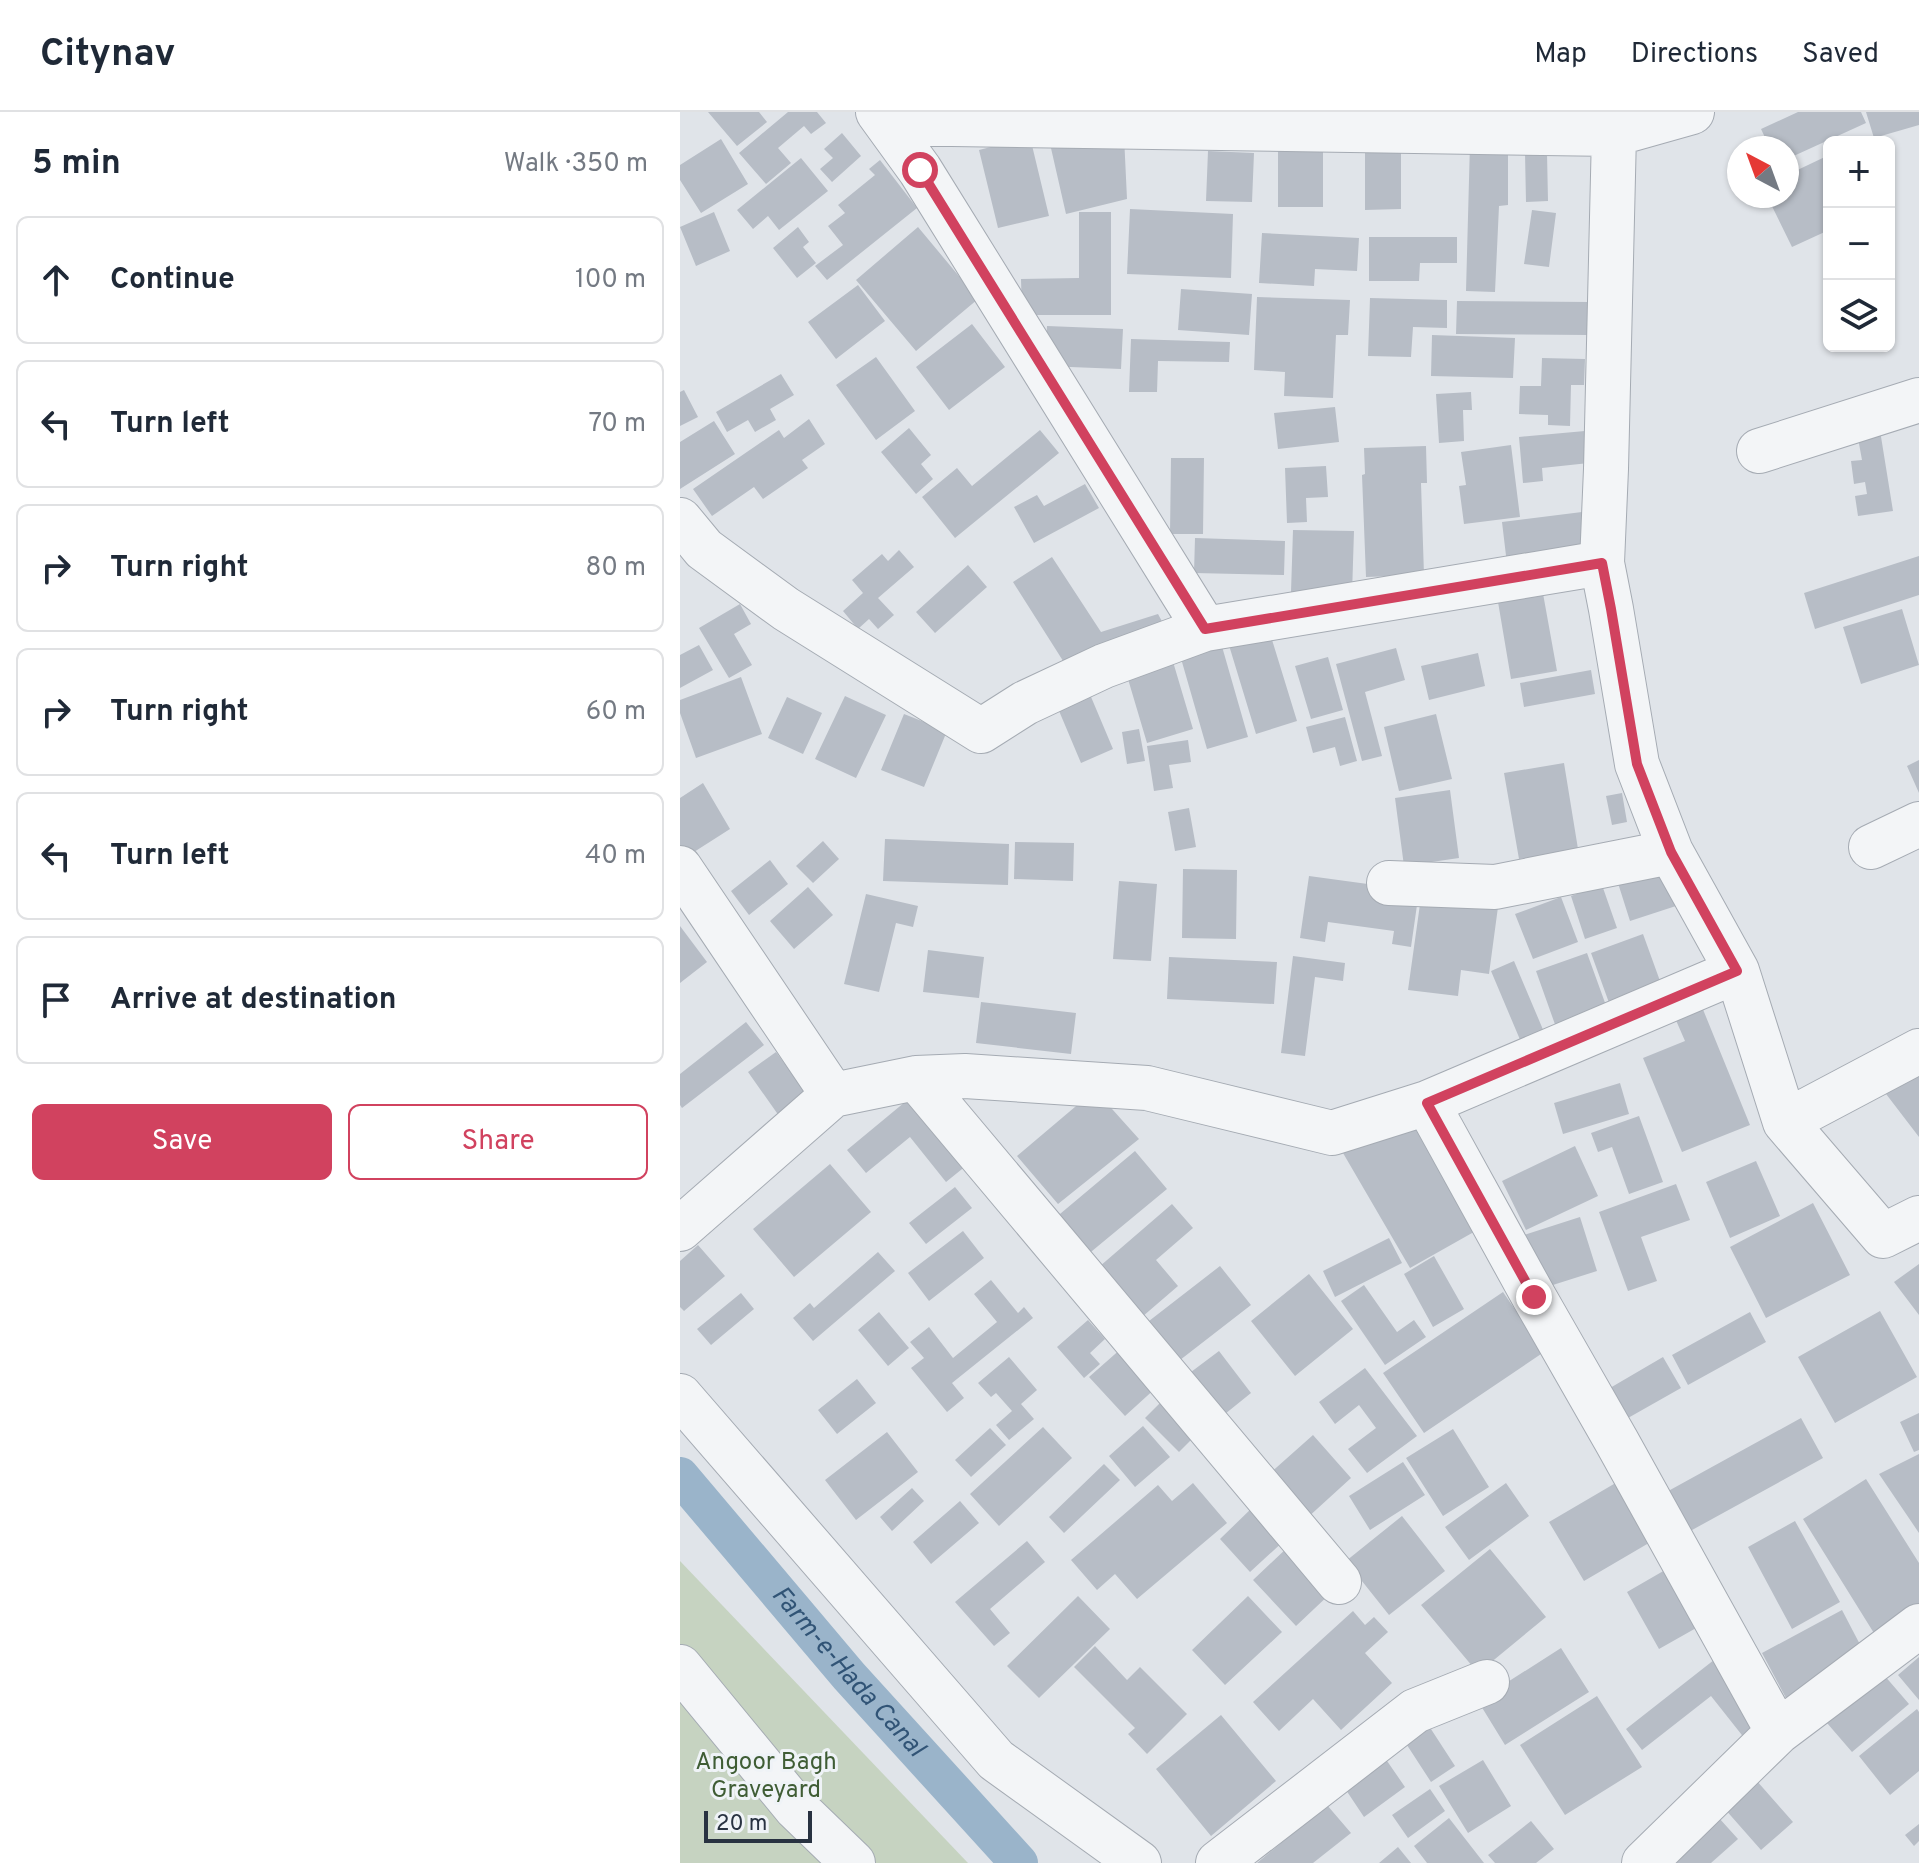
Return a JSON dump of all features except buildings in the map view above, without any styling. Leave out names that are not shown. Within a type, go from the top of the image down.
[{"type":"street","points":[[882,117],[1614,134],[1692,112]]},
{"type":"street","points":[[882,117],[920,170],[1205,629]]},
{"type":"street","points":[[1614,134],[1602,563],[1637,764],[1671,852],[1737,971],[1785,1122],[1883,1236],[1919,1218]]},
{"type":"street","points":[[1759,451],[1919,400]]},
{"type":"street","points":[[680,520],[704,549],[786,609],[981,731],[1025,703],[1104,666],[1205,629],[1602,563]]},
{"type":"street","points":[[1871,847],[1919,824]]},
{"type":"street","points":[[1389,883],[1495,887],[1671,852]]},
{"type":"street","points":[[680,868],[833,1095]]},
{"type":"street","points":[[680,1229],[833,1095],[916,1078],[965,1076],[1147,1088],[1332,1133],[1427,1103],[1737,971]]},
{"type":"street","points":[[1785,1122],[1919,1051]]},
{"type":"street","points":[[916,1078],[1339,1582]]},
{"type":"street","points":[[1427,1103],[1778,1732]]},
{"type":"street","points":[[680,1396],[996,1760],[1139,1863]]},
{"type":"street","points":[[1644,1863],[1778,1732],[1919,1626]]},
{"type":"street","points":[[680,1667],[796,1808],[853,1863]]},
{"type":"street","points":[[1218,1863],[1415,1711],[1487,1682]]},
{"type":"green space","name":"Angoor Bagh Graveyard","points":[[680,1561],[968,1863],[680,1863]]},
{"type":"waterway","name":"Farm-e-Hada Canal","points":[[680,1476],[849,1676],[1019,1863]]},
{"type":"route","points":[[920,170],[1205,629],[1602,563],[1637,764],[1671,852],[1737,971],[1427,1103],[1534,1297]]}]
